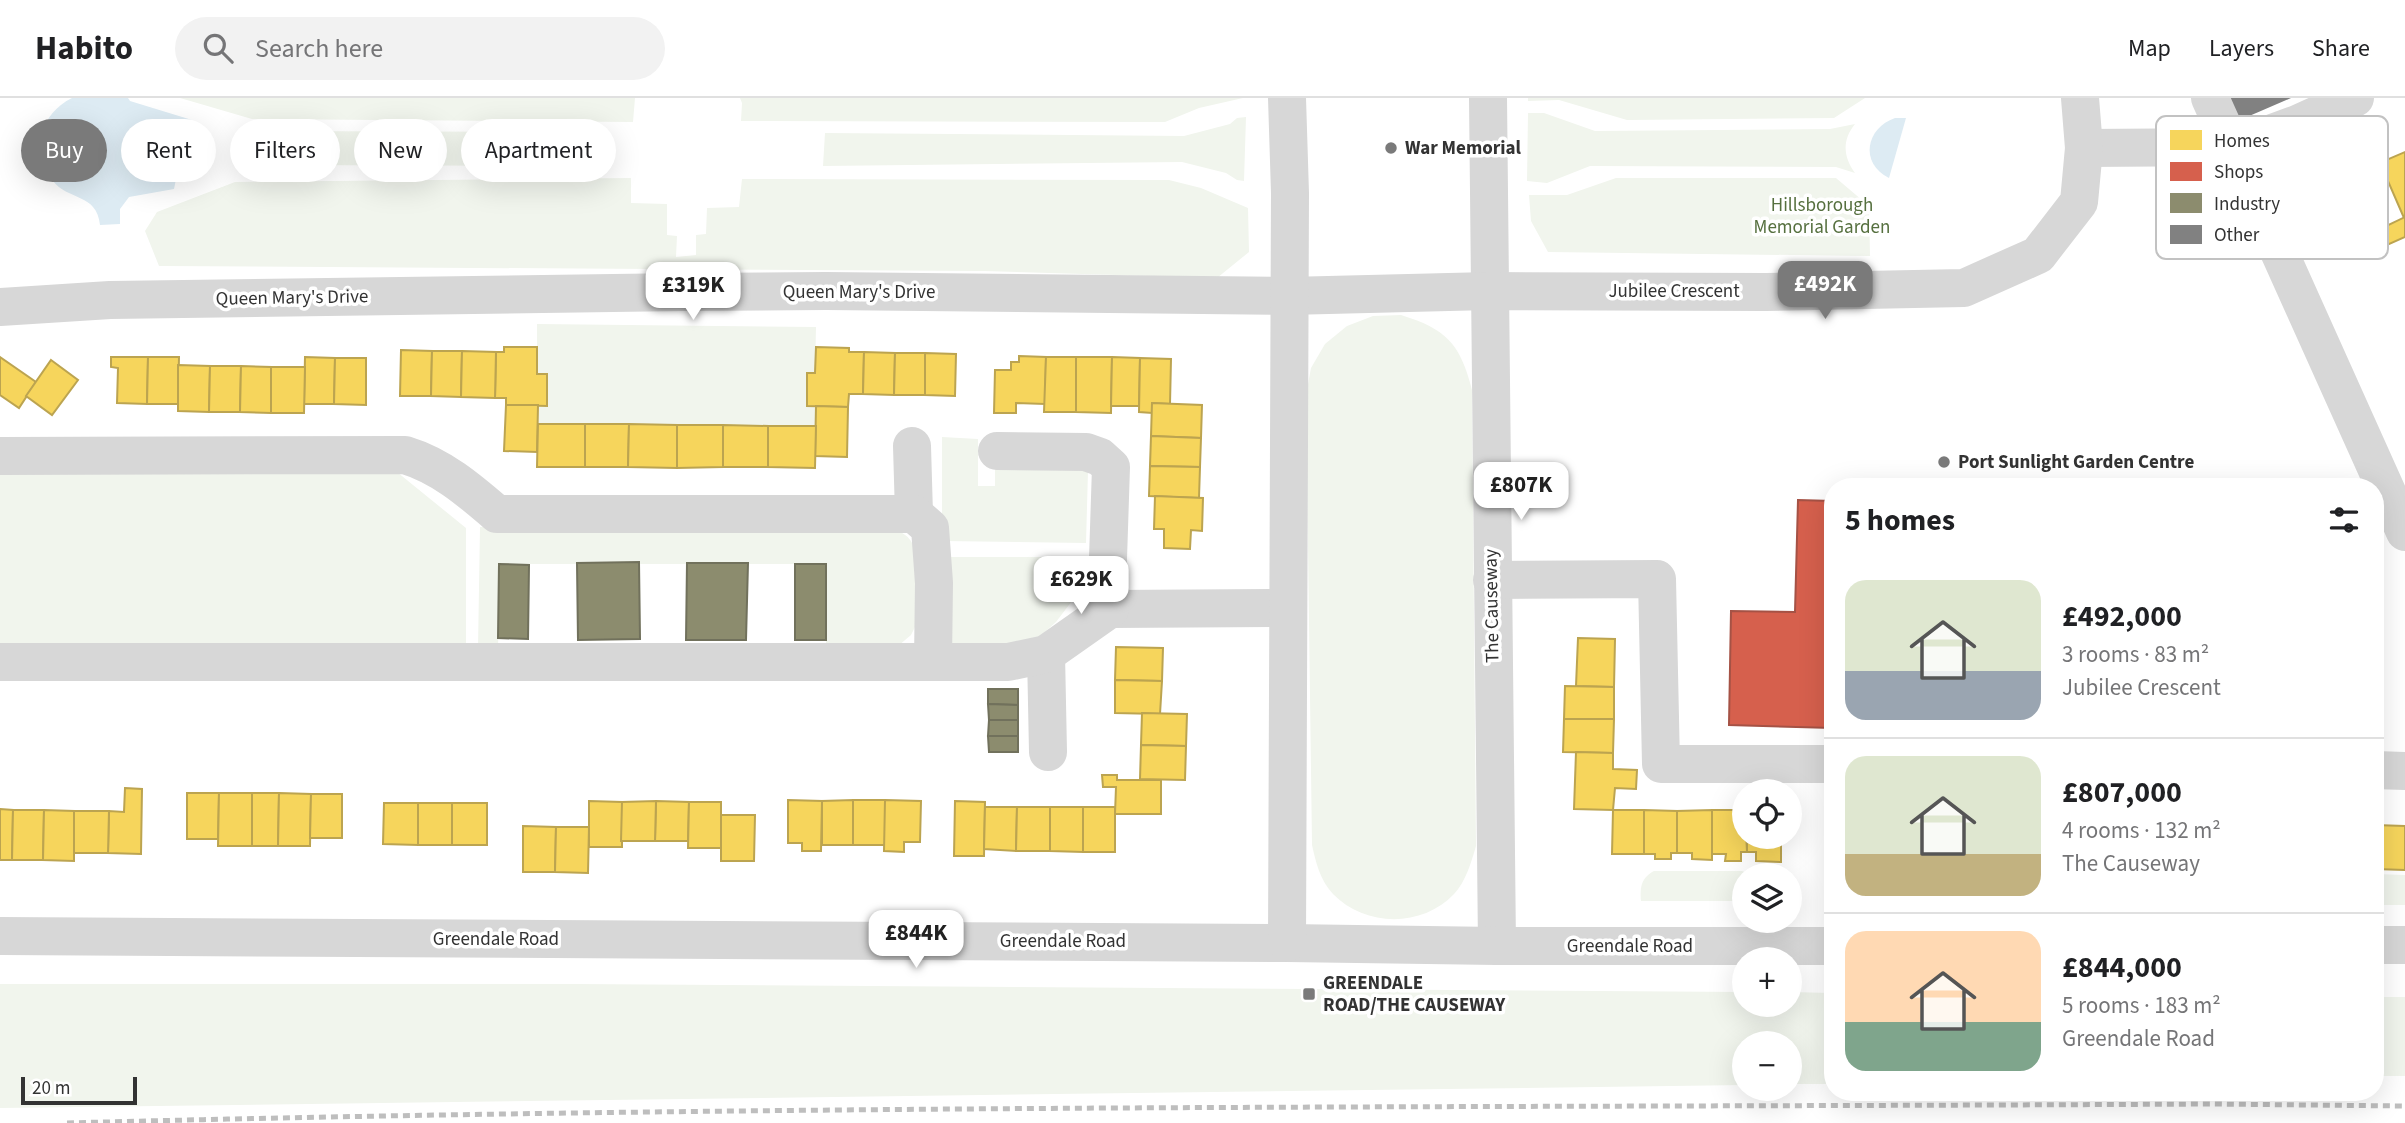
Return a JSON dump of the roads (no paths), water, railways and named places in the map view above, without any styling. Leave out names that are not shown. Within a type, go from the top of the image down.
[{"type":"street","points":[[1287,98],[1290,193],[1287,943]]},
{"type":"street","name":"The Causeway","points":[[1488,98],[1497,946]]},
{"type":"street","name":"Jubilee Crescent","points":[[1383,293],[1766,292],[1964,288],[2038,255],[2079,202],[2084,148],[2080,98]]},
{"type":"street","points":[[2210,98],[2219,116]]},
{"type":"street","points":[[2315,116],[2355,98]]},
{"type":"street","points":[[2084,148],[2156,148]]},
{"type":"street","points":[[2284,259],[2381,478]]},
{"type":"street","name":"Queen Mary's Drive","points":[[0,306],[110,300],[696,292],[1289,296],[1383,293]]},
{"type":"street","points":[[912,446],[914,513]]},
{"type":"street","points":[[997,451],[1086,452],[1100,457],[1111,467],[1108,559],[1110,609]]},
{"type":"street","points":[[0,456],[405,454],[429,462],[459,482],[497,514],[914,513],[930,528],[934,583],[933,661]]},
{"type":"street","points":[[2384,485],[2405,532]]},
{"type":"street","points":[[1492,580],[1657,579],[1661,764],[1824,764]]},
{"type":"street","points":[[0,662],[1008,662],[1046,654],[1110,609],[1288,608]]},
{"type":"street","points":[[1046,654],[1048,752]]},
{"type":"street","points":[[2384,770],[2405,771]]},
{"type":"street","name":"Greendale Road","points":[[0,936],[1824,946]]},
{"type":"street","points":[[2384,945],[2405,945]]},
{"type":"railway","points":[[67,1123],[603,1113],[1140,1108],[2212,1104],[2405,1106]]},
{"type":"place","name":"War Memorial","points":[[1391,148]]},
{"type":"place","name":"Port Sunlight Garden Centre","points":[[1944,462]]},
{"type":"place","name":"GREENDALE ROAD/THE CAUSEWAY","points":[[1309,994]]},
{"type":"park label","name":"Hillsborough Memorial Garden","points":[[1822,216]]}]
